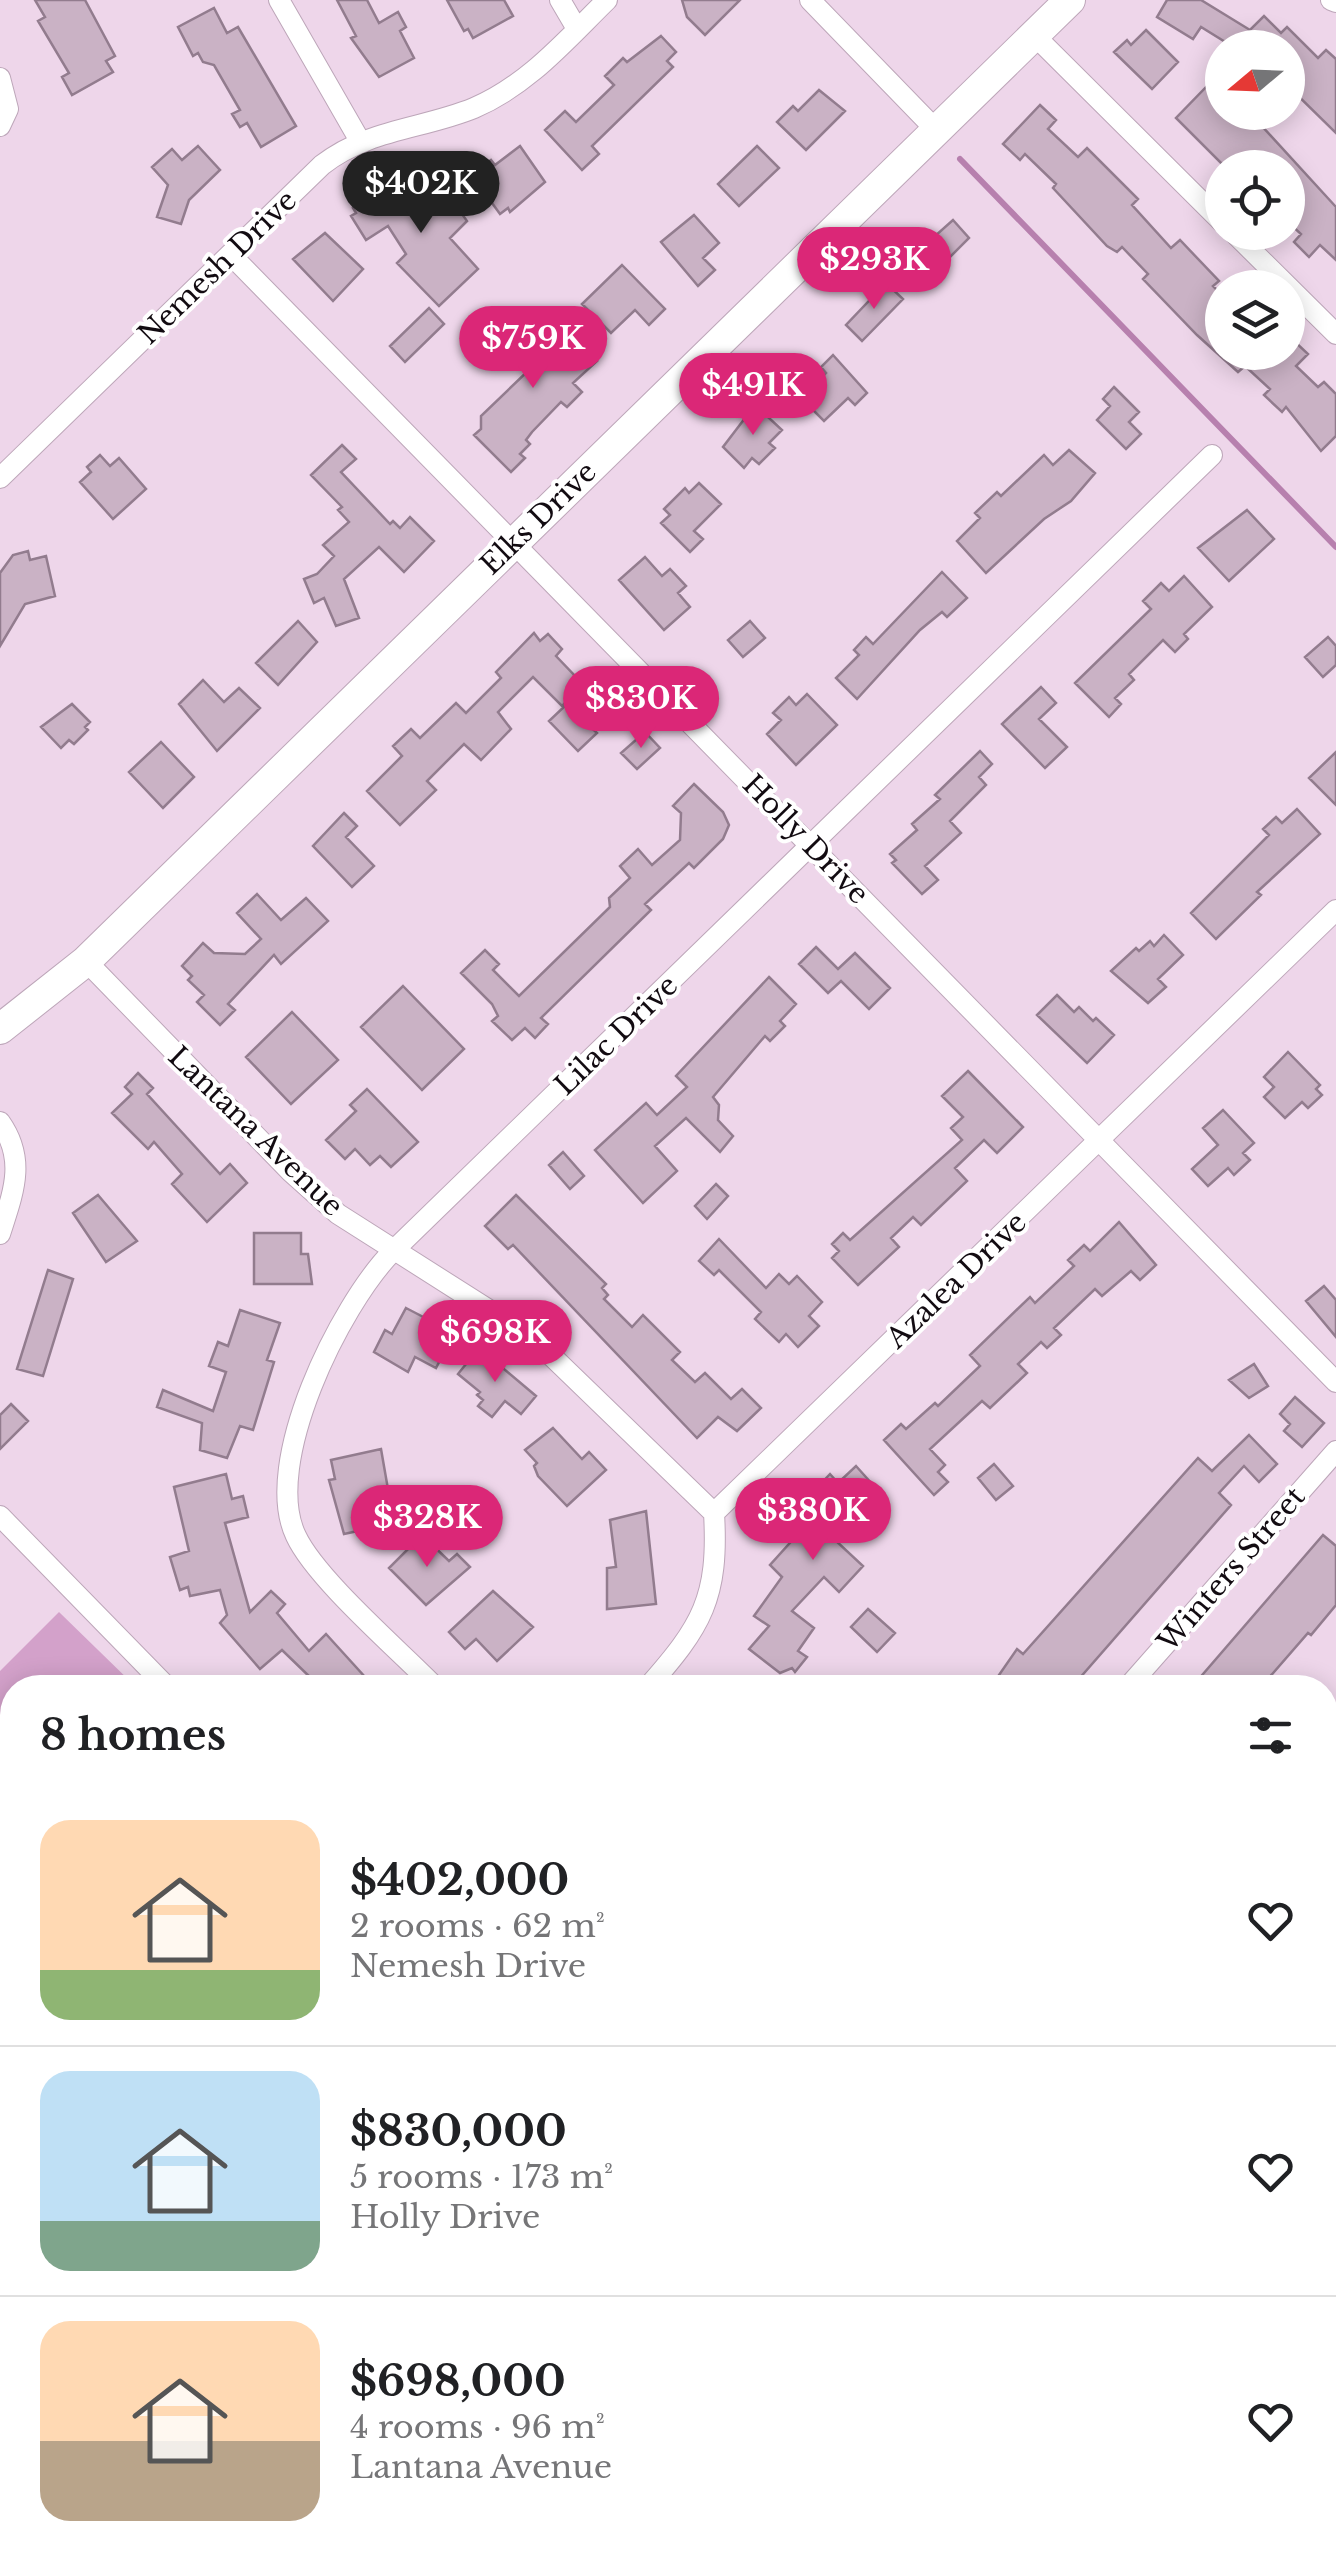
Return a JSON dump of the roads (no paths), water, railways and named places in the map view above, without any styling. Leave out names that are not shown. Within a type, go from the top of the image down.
[{"type":"main road","name":"Elks Drive","points":[[0,1029],[86,961],[1070,0]]},
{"type":"street","points":[[279,0],[360,141]]},
{"type":"street","points":[[560,0],[577,29]]},
{"type":"street","name":"Nemesh Drive","points":[[0,478],[311,175],[360,141],[458,114],[504,93],[607,0]]},
{"type":"street","points":[[810,0],[937,131]]},
{"type":"street","points":[[1034,35],[1205,205]]},
{"type":"street","points":[[0,78],[8,109],[0,126]]},
{"type":"street","points":[[1251,250],[1336,334]]},
{"type":"street","name":"Holly Drive","points":[[231,255],[1336,1382]]},
{"type":"street","name":"Lilac Drive","points":[[423,1675],[304,1552],[287,1507],[291,1458],[326,1350],[361,1288],[392,1252],[1212,455]]},
{"type":"street","name":"Azalea Drive","points":[[714,1514],[1336,910]]},
{"type":"street","name":"Lantana Avenue","points":[[86,961],[338,1214],[392,1252],[462,1290],[533,1338],[714,1514]]},
{"type":"street","points":[[0,1122],[14,1146],[18,1171],[0,1234]]},
{"type":"street","name":"Winters Street","points":[[1138,1675],[1336,1451]]},
{"type":"street","points":[[659,1675],[685,1646],[704,1613],[712,1582],[714,1514]]},
{"type":"street","points":[[0,1516],[155,1675]]},
{"type":"waterway","points":[[960,159],[1336,547]]}]
